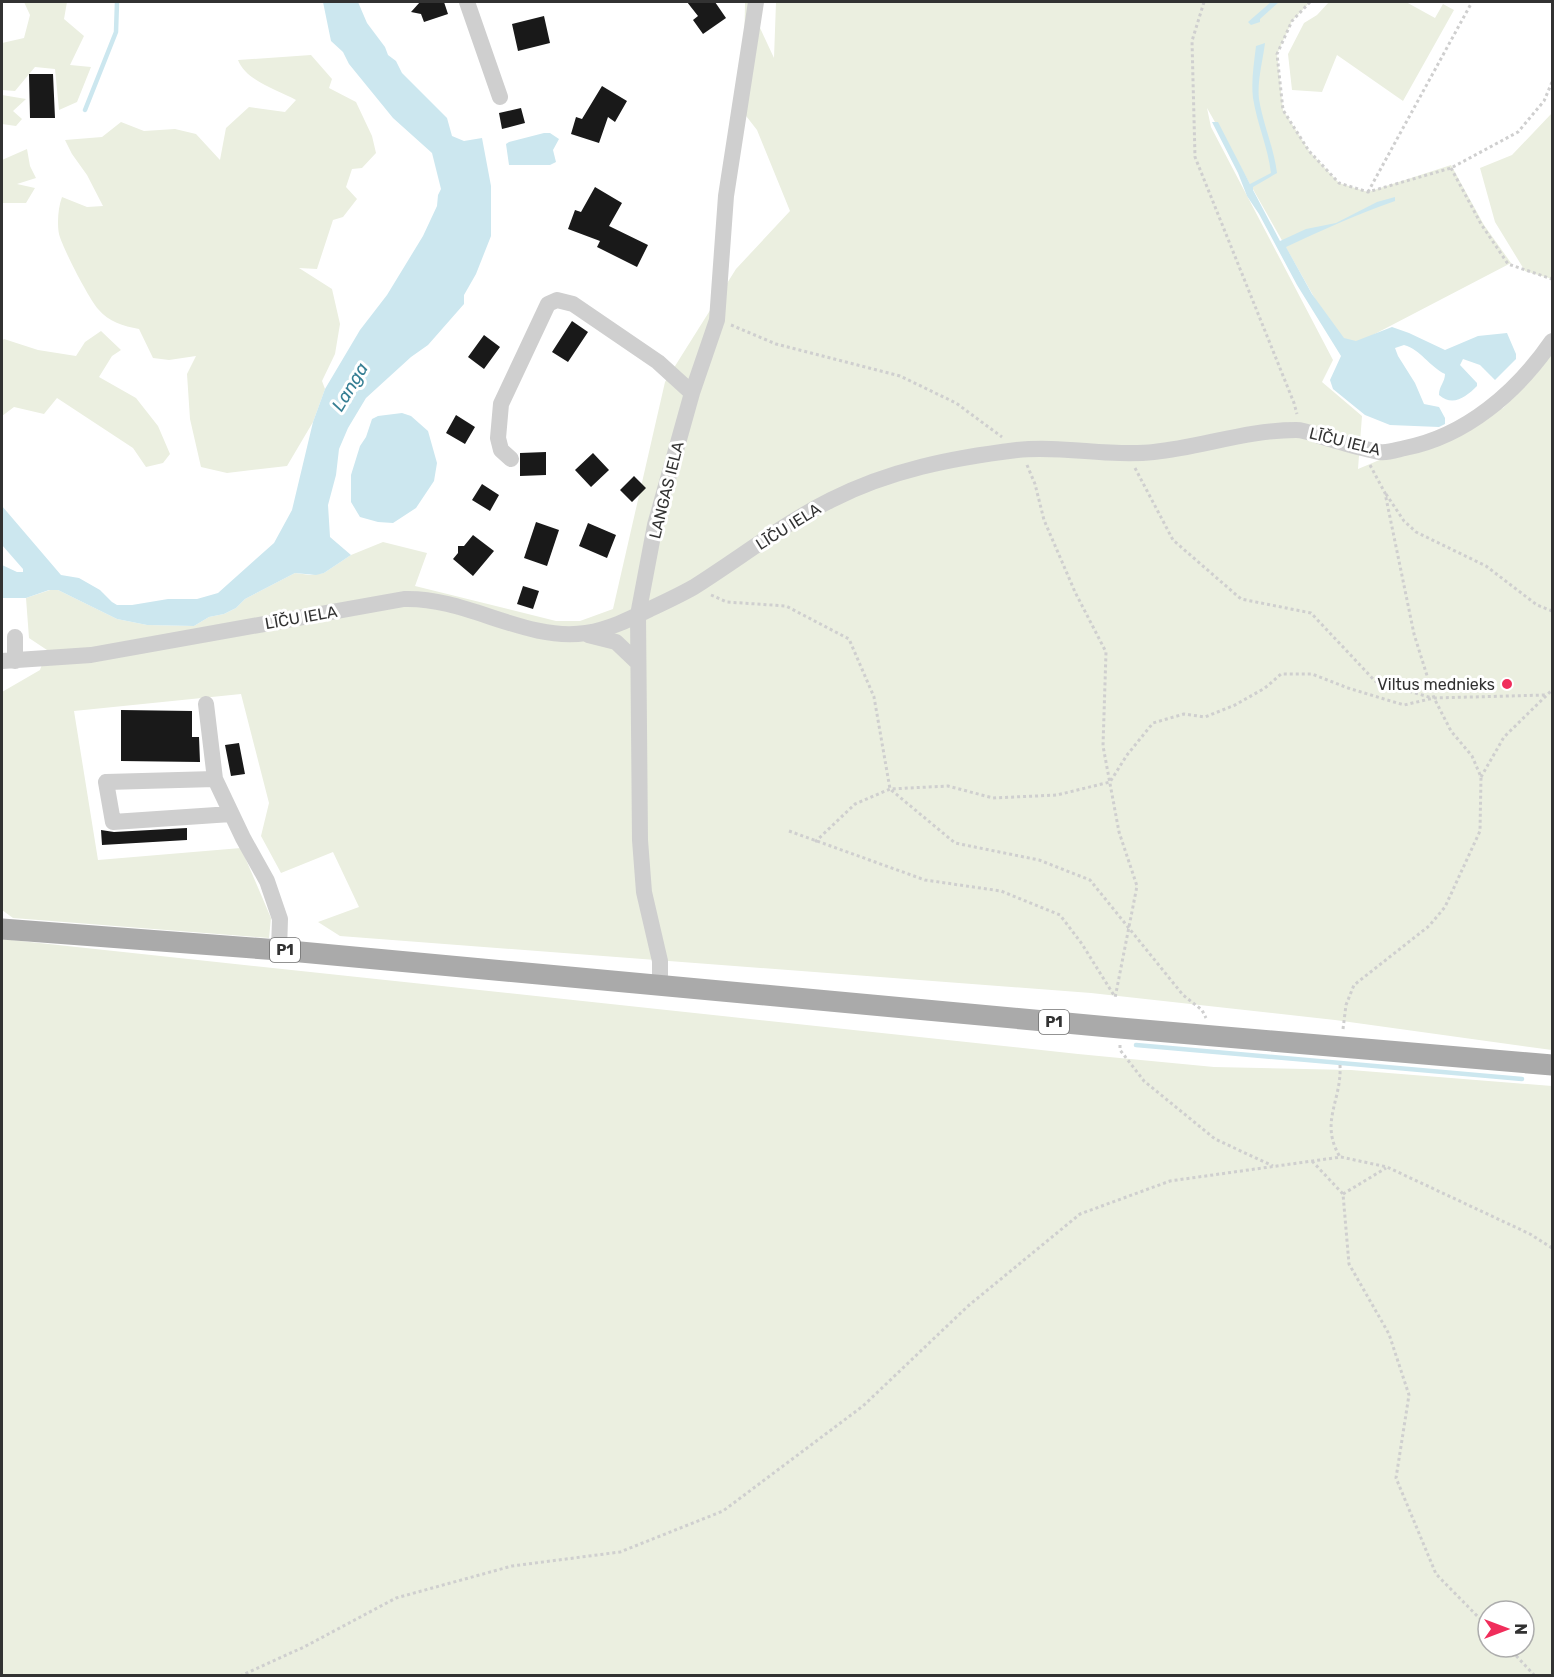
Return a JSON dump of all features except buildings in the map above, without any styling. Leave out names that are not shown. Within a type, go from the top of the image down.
[{"type":"main road","name":"P1","points":[[5,927],[1552,1065]]},
{"type":"street","points":[[467,2],[500,97]]},
{"type":"street","name":"LANGAS IELA","points":[[660,985],[660,961],[644,892],[640,840],[637,662],[639,615],[655,525],[692,393],[717,320],[726,196],[756,2]]},
{"type":"street","points":[[511,459],[501,450],[498,438],[501,404],[548,304],[557,300],[573,304],[583,310],[658,362],[692,393]]},
{"type":"street","name":"LĪČU IELA","points":[[8,661],[91,655],[404,599],[423,598],[445,603],[538,631],[559,635],[610,628],[692,588],[830,500],[883,477],[934,463],[1021,450],[1156,452],[1264,432],[1300,430],[1385,453],[1425,444],[1463,427],[1514,388],[1552,341]]},
{"type":"street","points":[[583,633],[616,642],[637,662]]},
{"type":"street","points":[[8,661],[15,637]]},
{"type":"street","points":[[206,704],[215,779],[267,881],[280,919],[279,950]]},
{"type":"street","points":[[215,779],[106,782],[113,822],[231,814]]},
{"type":"path","points":[[1204,2],[1192,41],[1195,157],[1294,403],[1300,430]]},
{"type":"path","points":[[1310,2],[1292,21],[1277,54],[1283,110],[1309,152],[1339,183],[1368,192],[1450,168],[1518,132],[1544,101],[1552,82]]},
{"type":"path","points":[[1368,192],[1472,2]]},
{"type":"path","points":[[1450,168],[1481,224],[1508,264],[1552,279]]},
{"type":"path","points":[[717,320],[776,344],[900,376],[956,403],[1021,450],[1035,484],[1044,520],[1075,592],[1106,652],[1103,746],[1119,832],[1137,886],[1116,998],[1082,944],[1060,915],[1001,891],[925,880],[814,842],[789,831]]},
{"type":"path","points":[[1361,448],[1385,493],[1404,521],[1416,532],[1486,566],[1537,605],[1552,611]]},
{"type":"path","points":[[1127,453],[1173,540],[1241,599],[1311,613],[1375,681],[1434,698]]},
{"type":"path","points":[[1341,1157],[1332,1144],[1330,1120],[1341,1082],[1340,1046],[1346,1005],[1354,985],[1429,926],[1445,907],[1480,831],[1481,777],[1472,756],[1451,731],[1434,698],[1414,634],[1385,493]]},
{"type":"path","points":[[692,588],[727,602],[786,606],[849,639],[874,698],[890,789],[955,843],[1039,860],[1090,880],[1183,995],[1202,1010],[1216,1036]]},
{"type":"path","points":[[814,842],[855,804],[890,789],[948,786],[993,798],[1057,795],[1110,782],[1127,755],[1153,723],[1184,714],[1205,717],[1235,705],[1265,688],[1281,674],[1312,674],[1404,705],[1434,698],[1546,695]]},
{"type":"path","points":[[1481,777],[1504,737],[1552,690]]},
{"type":"path","points":[[1120,1028],[1120,1050],[1144,1081],[1215,1139],[1273,1167]]},
{"type":"path","points":[[240,1676],[304,1647],[396,1598],[512,1566],[620,1552],[723,1511],[863,1406],[968,1306],[1080,1214],[1170,1181],[1341,1157],[1387,1167],[1530,1234],[1552,1248]]},
{"type":"path","points":[[1312,1161],[1343,1194],[1349,1264],[1389,1334],[1409,1395],[1396,1478],[1436,1574],[1476,1615]]},
{"type":"path","points":[[1343,1194],[1387,1167]]},
{"type":"path","points":[[1519,1659],[1535,1676]]},
{"type":"shaded area","points":[[24,2],[67,2],[64,19],[84,36],[70,65],[91,67],[77,102],[59,110],[55,69],[35,67],[15,91],[2,90],[2,43],[24,38],[30,15]]},
{"type":"shaded area","points":[[745,2],[748,2],[774,58],[776,2],[1310,2],[1292,21],[1277,54],[1283,110],[1309,151],[1339,183],[1368,192],[1451,165],[1484,225],[1511,263],[1344,350],[1207,108],[1211,127],[1333,360],[1322,382],[1362,416],[1358,469],[1503,408],[1538,372],[1552,353],[1552,1050],[1335,1020],[1091,993],[340,936],[318,922],[359,907],[333,852],[281,873],[261,836],[269,803],[241,694],[74,711],[98,860],[241,848],[271,918],[269,938],[13,918],[2,910],[2,692],[40,670],[47,650],[29,638],[26,598],[50,590],[58,590],[117,619],[147,625],[194,626],[209,617],[224,614],[236,608],[245,599],[295,573],[310,575],[324,573],[351,555],[383,542],[427,553],[415,586],[556,621],[580,621],[613,609],[665,382],[736,269],[790,211],[757,130],[743,112]]},
{"type":"shaded area","points":[[1329,2],[1406,2],[1435,18],[1443,4],[1454,10],[1403,101],[1337,55],[1322,92],[1292,90],[1288,54],[1304,23],[1317,15]]},
{"type":"shaded area","points":[[311,55],[332,79],[329,88],[356,102],[372,136],[376,153],[362,168],[352,169],[346,187],[357,199],[343,217],[333,220],[317,269],[299,268],[332,289],[340,324],[335,354],[322,381],[325,389],[313,422],[287,466],[227,473],[201,467],[190,419],[187,374],[196,356],[169,360],[153,358],[139,329],[117,323],[98,309],[82,284],[61,241],[58,220],[62,197],[87,207],[103,206],[65,140],[102,137],[121,122],[144,131],[175,129],[196,134],[220,160],[226,128],[249,107],[285,112],[296,100],[255,79],[248,74],[238,60]]},
{"type":"shaded area","points":[[2,95],[26,99],[13,111],[22,119],[16,126],[2,124]]},
{"type":"shaded area","points":[[1552,113],[1552,279],[1525,271],[1495,222],[1480,168],[1512,155]]},
{"type":"shaded area","points":[[27,149],[30,166],[36,178],[17,184],[35,188],[26,203],[2,203],[2,160]]},
{"type":"shaded area","points":[[101,331],[121,350],[112,356],[99,377],[136,398],[158,426],[170,454],[163,463],[146,467],[133,448],[57,398],[44,414],[14,407],[2,416],[2,341],[4,339],[38,350],[76,356],[85,342]]},
{"type":"shaded area","points":[[2,939],[1214,1067],[1351,1070],[1552,1086],[1552,1675],[2,1676]]},
{"type":"water","name":"Langa","points":[[323,2],[358,2],[367,23],[385,47],[388,55],[396,61],[402,73],[447,118],[452,136],[464,141],[482,138],[491,186],[491,236],[476,274],[464,295],[464,304],[428,345],[411,357],[366,398],[348,428],[339,449],[336,475],[328,505],[330,537],[351,555],[324,573],[316,575],[295,573],[245,599],[236,608],[224,614],[209,617],[194,626],[147,625],[117,619],[58,590],[49,590],[26,598],[2,598],[2,565],[17,572],[23,572],[23,569],[2,545],[2,506],[61,575],[79,578],[100,590],[117,605],[168,599],[197,599],[218,593],[274,543],[292,510],[313,422],[325,389],[360,330],[387,295],[423,236],[437,206],[441,189],[432,153],[393,118],[349,64],[343,52],[331,41]]},
{"type":"water","points":[[1271,2],[1279,2],[1260,19],[1260,22],[1251,25],[1248,22]]},
{"type":"water","points":[[1265,43],[1259,78],[1259,99],[1277,173],[1253,187],[1253,190],[1280,241],[1306,229],[1336,223],[1377,202],[1395,197],[1395,201],[1340,222],[1286,247],[1312,294],[1344,338],[1356,341],[1392,327],[1445,350],[1478,336],[1507,333],[1516,359],[1495,380],[1480,365],[1463,359],[1460,365],[1477,383],[1477,386],[1464,397],[1454,400],[1444,399],[1439,395],[1445,374],[1410,347],[1404,345],[1395,348],[1424,404],[1439,407],[1445,418],[1445,424],[1439,427],[1390,425],[1365,415],[1333,389],[1330,380],[1341,356],[1297,285],[1247,196],[1212,122],[1218,122],[1250,184],[1271,173],[1252,92],[1256,46]]},
{"type":"water","points":[[550,133],[559,139],[553,150],[556,162],[550,165],[509,165],[506,144]]},
{"type":"water","points":[[402,413],[411,416],[428,431],[437,463],[434,481],[416,508],[393,523],[360,517],[351,502],[351,475],[360,446],[366,437],[372,419]]},
{"type":"waterway","points":[[85,110],[116,32],[117,2]]},
{"type":"waterway","points":[[1136,1045],[1522,1079]]},
{"type":"place","name":"Viltus mednieks","points":[[1507,684]]}]
